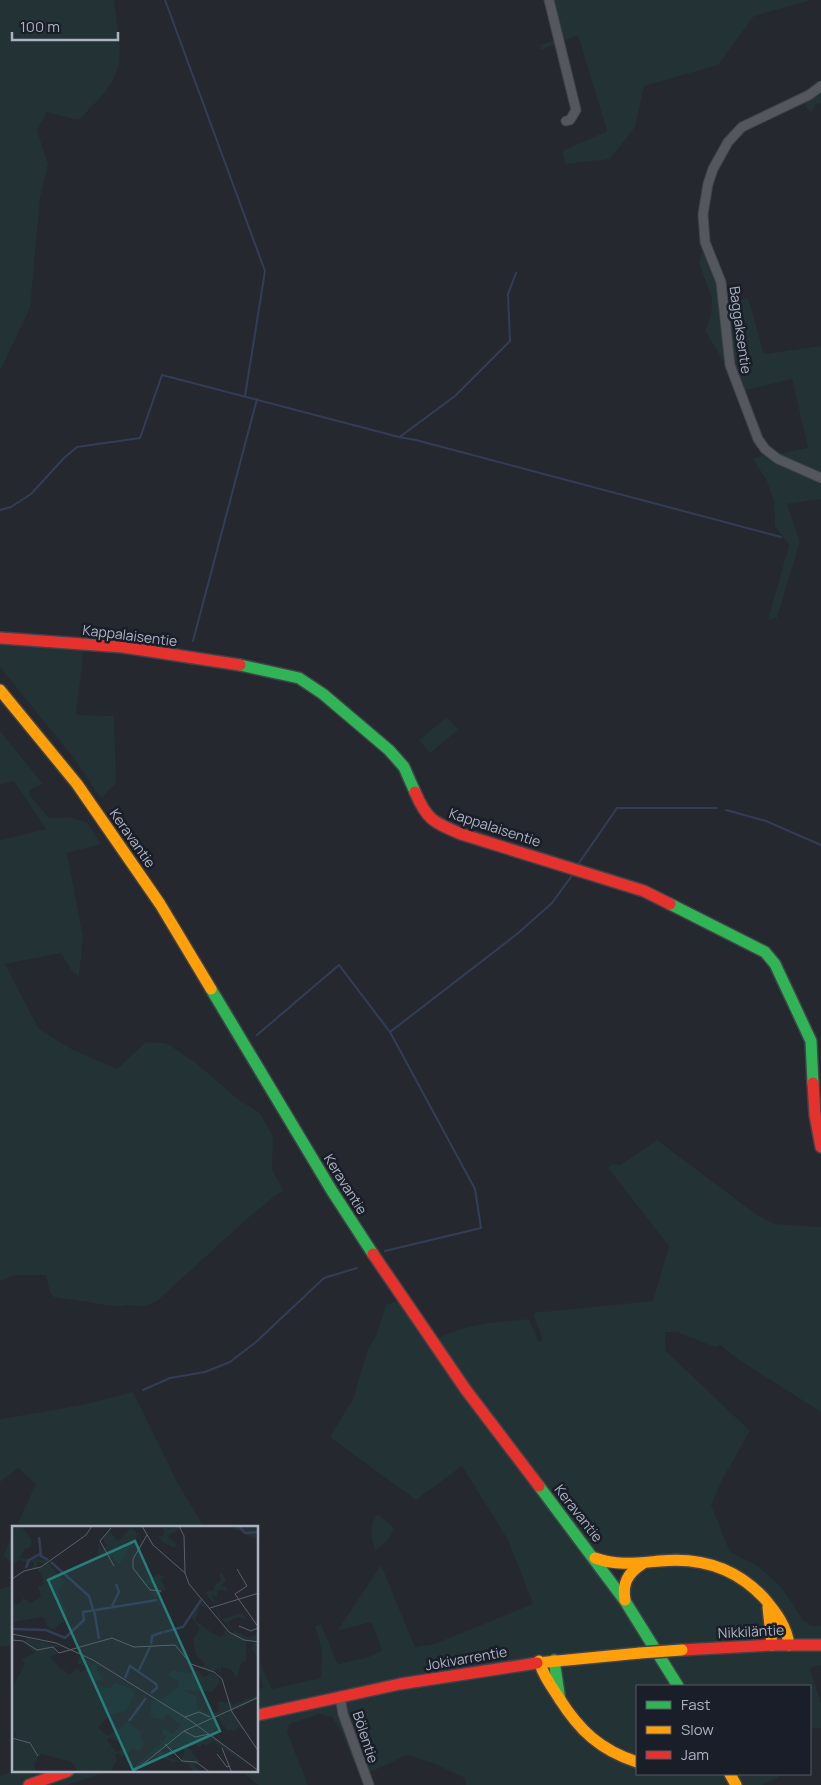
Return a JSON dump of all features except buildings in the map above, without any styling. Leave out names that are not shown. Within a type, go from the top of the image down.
[{"type":"main road","name":"Kappalaisentie","points":[[0,638],[123,648],[270,670],[299,678],[322,694],[389,750],[404,767],[424,813],[438,824],[461,834],[644,891],[757,947],[775,964],[811,1041],[815,1115],[821,1147]]},
{"type":"main road","name":"Keravantie","points":[[0,690],[77,784],[160,904],[332,1191],[423,1329],[471,1397],[595,1558],[625,1601],[677,1685]]},
{"type":"main road","points":[[595,1558],[609,1564],[678,1560],[711,1564],[738,1576],[767,1603],[786,1630],[789,1645]]},
{"type":"main road","points":[[625,1601],[623,1590],[625,1579],[636,1567],[644,1563]]},
{"type":"main road","points":[[767,1603],[771,1615],[772,1645]]},
{"type":"main road","name":"Nikkiläntie","points":[[682,1650],[772,1645],[821,1645]]},
{"type":"main road","name":"Jokivarrentie","points":[[259,1715],[340,1696],[472,1671],[539,1661],[682,1650]]},
{"type":"main road","points":[[554,1660],[561,1702]]},
{"type":"main road","points":[[539,1661],[546,1682],[561,1702],[573,1723],[599,1747],[636,1762]]},
{"type":"main road","points":[[29,1785],[65,1772]]},
{"type":"street","points":[[549,0],[576,110],[570,120],[566,121]]},
{"type":"street","name":"Baggaksentie","points":[[821,86],[809,95],[742,127],[734,134],[716,163],[708,184],[703,228],[705,242],[721,282],[730,365],[737,388],[758,439],[765,449],[778,459],[821,478]]},
{"type":"street","name":"Bölentie","points":[[340,1696],[343,1714],[369,1785]]},
{"type":"shaded area","points":[[0,0],[114,0],[120,54],[114,79],[106,91],[78,120],[47,112],[37,130],[48,164],[40,198],[30,308],[0,371]]},
{"type":"shaded area","points":[[551,0],[812,0],[754,16],[718,65],[644,86],[635,127],[610,159],[565,164],[562,151],[607,131],[578,35],[541,50],[540,45],[560,38]]},
{"type":"shaded area","points":[[821,91],[821,103],[816,104],[811,113],[803,102]]},
{"type":"shaded area","points":[[703,248],[718,286],[720,305],[748,298],[764,354],[821,346],[821,499],[787,504],[800,541],[777,618],[768,620],[789,545],[775,526],[774,501],[766,479],[752,458],[808,448],[792,379],[734,393],[722,359],[705,331],[711,316],[712,299],[699,263]]},
{"type":"shaded area","points":[[0,643],[84,647],[76,715],[114,716],[116,783],[101,798],[73,757],[0,667]]},
{"type":"shaded area","points":[[447,717],[458,730],[430,753],[419,740]]},
{"type":"shaded area","points":[[0,731],[43,784],[29,790],[31,797],[49,818],[68,817],[87,822],[101,844],[67,853],[83,937],[79,977],[71,970],[61,953],[5,964],[39,1029],[73,1050],[117,1069],[146,1042],[166,1043],[196,1063],[239,1100],[260,1113],[273,1137],[272,1169],[284,1191],[248,1218],[157,1301],[145,1306],[125,1305],[119,1307],[54,1297],[50,1293],[46,1275],[16,1275],[0,1281],[0,840],[46,829],[14,781],[0,785]]},
{"type":"shaded area","points":[[657,1140],[757,1215],[775,1224],[821,1227],[821,1412],[739,1360],[720,1345],[715,1347],[677,1332],[665,1332],[666,1351],[750,1431],[722,1480],[711,1505],[730,1552],[758,1566],[782,1588],[803,1620],[811,1626],[821,1626],[821,1665],[810,1668],[821,1704],[821,1728],[811,1729],[811,1685],[636,1685],[636,1775],[779,1775],[778,1778],[762,1785],[466,1785],[465,1778],[433,1763],[407,1755],[360,1777],[341,1731],[332,1717],[319,1714],[292,1723],[289,1725],[287,1732],[308,1785],[259,1785],[241,1772],[259,1772],[259,1691],[263,1686],[259,1675],[259,1660],[272,1689],[321,1678],[322,1650],[315,1626],[321,1624],[338,1665],[366,1658],[382,1650],[371,1622],[337,1631],[381,1565],[415,1647],[434,1644],[533,1604],[508,1540],[462,1466],[416,1500],[330,1437],[353,1399],[368,1349],[376,1336],[386,1305],[403,1299],[433,1343],[443,1336],[466,1327],[529,1319],[539,1343],[543,1339],[533,1315],[536,1311],[543,1312],[653,1301],[669,1246],[608,1168],[612,1164],[620,1165]],"holes":[[[596,1559],[636,1567],[623,1589]],[[768,1604],[788,1645],[772,1644]],[[554,1660],[556,1696],[540,1661]]]},
{"type":"shaded area","points":[[133,1392],[177,1482],[203,1526],[16,1526],[36,1484],[18,1468],[0,1482],[0,1419],[82,1405]]},
{"type":"shaded area","points":[[378,1514],[394,1528],[388,1540],[375,1551],[372,1527]]},
{"type":"shaded area","points":[[12,1537],[12,1563],[3,1556]]},
{"type":"shaded area","points":[[12,1586],[12,1646],[0,1646],[0,1589]]},
{"type":"shaded area","points":[[12,1772],[105,1772],[67,1785],[0,1785],[0,1776]]},
{"type":"waterway","points":[[165,0],[265,271],[245,396]]},
{"type":"waterway","points":[[401,436],[455,396],[510,341],[508,294],[516,273]]},
{"type":"waterway","points":[[0,510],[11,507],[31,494],[64,458],[77,447],[140,438],[162,375],[781,537]]},
{"type":"waterway","points":[[193,641],[257,399]]},
{"type":"waterway","points":[[579,863],[617,808],[717,808]]},
{"type":"waterway","points":[[726,810],[766,821],[821,845]]},
{"type":"waterway","points":[[390,1032],[517,934],[552,903],[573,874]]},
{"type":"waterway","points":[[257,1035],[339,965],[390,1032],[475,1189],[481,1228],[385,1251]]},
{"type":"waterway","points":[[143,1390],[170,1378],[205,1372],[230,1362],[256,1342],[324,1278],[357,1268]]},
{"type":"traffic: fast","points":[[240,665],[299,678],[323,694],[389,750],[404,767],[415,792]]},
{"type":"traffic: fast","points":[[670,904],[765,952],[775,964],[811,1041],[813,1083]]},
{"type":"traffic: fast","points":[[211,989],[332,1191],[373,1254]]},
{"type":"traffic: fast","points":[[539,1486],[625,1601],[677,1685]]},
{"type":"traffic: fast","points":[[554,1660],[560,1700]]},
{"type":"traffic: slow","points":[[0,690],[77,784],[160,904],[211,989]]},
{"type":"traffic: slow","points":[[595,1558],[603,1561],[627,1563],[689,1561],[703,1563],[729,1572],[742,1579],[764,1598],[777,1614],[788,1638],[789,1645]]},
{"type":"traffic: slow","points":[[625,1600],[624,1588],[627,1579],[642,1564]]},
{"type":"traffic: slow","points":[[768,1607],[772,1645]]},
{"type":"traffic: slow","points":[[640,1653],[682,1650]]},
{"type":"traffic: slow","points":[[537,1663],[640,1653]]},
{"type":"traffic: slow","points":[[539,1661],[550,1685],[574,1720],[601,1745],[636,1762]]},
{"type":"traffic: slow","points":[[731,1775],[736,1785]]},
{"type":"traffic: jam","points":[[0,638],[123,647],[240,665]]},
{"type":"traffic: jam","points":[[415,792],[427,814],[437,823],[451,830],[644,891],[670,904]]},
{"type":"traffic: jam","points":[[813,1083],[815,1115],[821,1147]]},
{"type":"traffic: jam","points":[[373,1254],[466,1390],[539,1486]]},
{"type":"traffic: jam","points":[[682,1650],[772,1645],[821,1645]]},
{"type":"traffic: jam","points":[[259,1715],[400,1684],[537,1663]]},
{"type":"traffic: jam","points":[[29,1785],[65,1772]]}]
